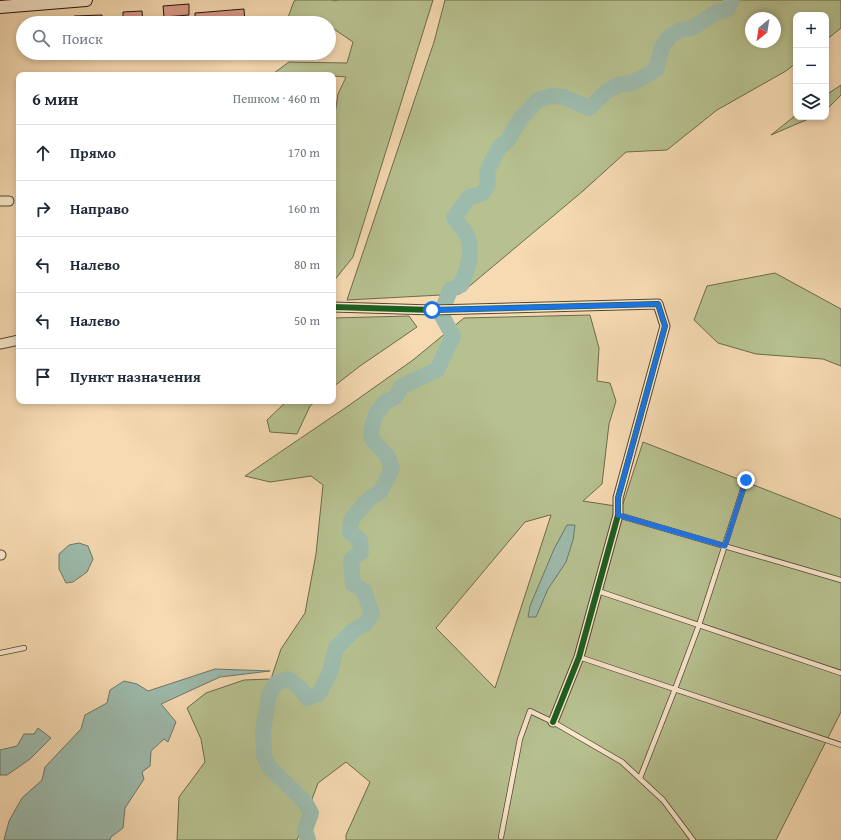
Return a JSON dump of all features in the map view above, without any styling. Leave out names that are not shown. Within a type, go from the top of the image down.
[{"type":"main road","points":[[0,7],[86,0]]},
{"type":"street","points":[[336,307],[432,310],[658,304],[665,326],[618,498],[618,515],[579,657],[553,722]]},
{"type":"street","points":[[0,344],[16,341]]},
{"type":"lane","points":[[640,778],[676,689],[699,625],[746,480]]},
{"type":"lane","points":[[618,515],[841,580]]},
{"type":"lane","points":[[598,591],[841,673]]},
{"type":"lane","points":[[0,653],[24,648]]},
{"type":"lane","points":[[579,657],[841,745]]},
{"type":"lane","points":[[501,837],[520,739],[530,711],[553,722],[622,762],[663,800],[693,840]]},
{"type":"green space","points":[[433,0],[353,257],[336,278],[336,107],[338,94],[346,77],[336,76],[336,72],[275,72],[289,62],[347,63],[353,42],[336,30],[336,16],[289,16],[294,1]]},
{"type":"green space","points":[[445,0],[841,0],[841,28],[829,38],[829,12],[793,12],[793,65],[786,71],[717,110],[667,150],[626,152],[583,191],[460,294],[347,300],[434,42]]},
{"type":"green space","points":[[841,85],[841,95],[829,107],[829,93]]},
{"type":"green space","points":[[793,117],[793,120],[806,120],[771,135]]},
{"type":"green space","points":[[775,273],[841,309],[841,366],[823,359],[756,354],[718,343],[694,320],[707,286]]},
{"type":"green space","points":[[590,315],[599,348],[597,381],[610,383],[616,401],[609,424],[602,484],[583,501],[622,507],[643,442],[841,519],[841,712],[776,840],[346,840],[346,835],[370,782],[346,762],[318,783],[297,840],[177,840],[179,797],[205,762],[201,739],[187,708],[206,693],[244,680],[271,679],[281,649],[305,613],[316,554],[323,485],[311,476],[270,482],[245,476],[413,360],[464,318]],"holes":[[[551,515],[495,688],[436,628],[525,522]]]},
{"type":"green space","points":[[409,316],[417,327],[360,366],[336,385],[336,318]]},
{"type":"green space","points":[[284,404],[312,404],[310,406],[297,434],[270,432],[267,420]]},
{"type":"shaded area","points":[[567,525],[575,525],[573,540],[566,562],[548,589],[536,617],[528,617],[530,606],[554,549]]},
{"type":"shaded area","points":[[79,543],[88,546],[93,559],[87,572],[73,582],[66,583],[59,569],[59,554],[69,545]]},
{"type":"shaded area","points":[[215,669],[270,671],[220,677],[161,704],[176,722],[168,742],[164,739],[151,751],[150,766],[142,772],[144,779],[125,808],[123,828],[111,837],[110,840],[4,840],[9,821],[22,798],[42,780],[45,767],[81,729],[85,715],[107,703],[110,690],[124,681],[137,684],[148,691]]},
{"type":"shaded area","points":[[38,728],[51,738],[30,759],[7,775],[0,775],[0,750],[17,746],[24,734],[34,734]]},
{"type":"building","points":[[189,4],[189,15],[164,16],[163,6]]},
{"type":"building","points":[[244,9],[244,16],[195,16],[195,13]]},
{"type":"building","points":[[142,11],[142,16],[123,16],[123,12]]},
{"type":"building","points":[[102,15],[102,16],[74,16]]},
{"type":"waterway","points":[[308,840],[305,830],[311,813],[305,802],[269,767],[264,756],[263,731],[269,695],[276,683],[288,679],[299,687],[307,698],[319,694],[330,672],[336,648],[354,630],[365,624],[372,614],[364,591],[353,584],[351,560],[361,552],[360,540],[350,532],[351,520],[368,500],[381,491],[392,469],[388,457],[371,438],[372,426],[376,414],[384,403],[395,397],[402,386],[437,370],[453,336],[441,314],[450,290],[461,285],[470,254],[469,242],[466,233],[454,218],[469,197],[482,194],[488,184],[487,171],[499,148],[508,140],[521,118],[538,100],[551,96],[564,97],[589,108],[607,91],[618,85],[632,83],[656,70],[662,47],[670,36],[681,30],[694,27],[715,13],[728,9],[732,0]]},
{"type":"cycle path","points":[[336,307],[433,310],[658,304],[665,326],[618,498],[618,515],[579,657],[553,722]]},
{"type":"route","points":[[432,310],[658,304],[665,326],[618,498],[618,515],[725,546],[746,480]]}]
